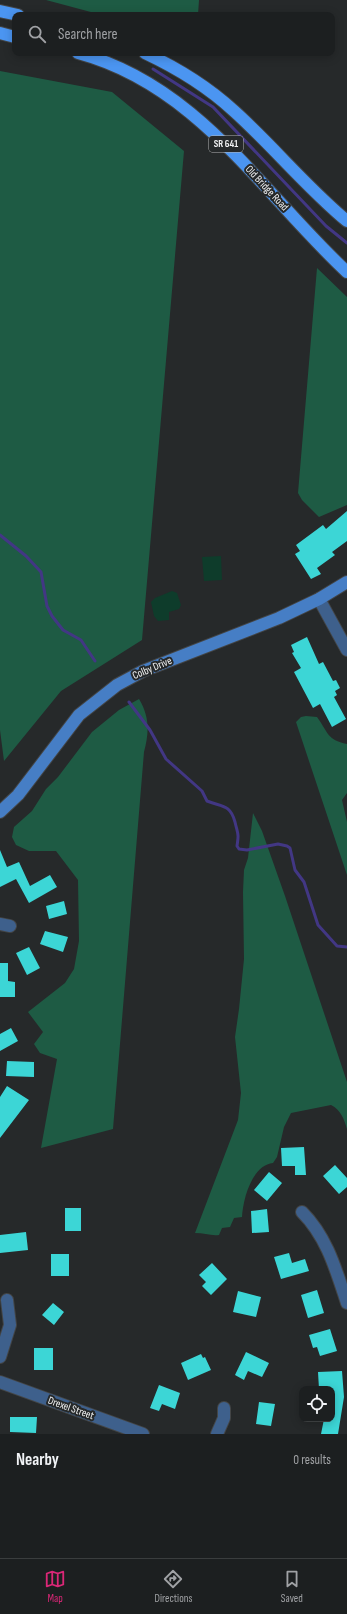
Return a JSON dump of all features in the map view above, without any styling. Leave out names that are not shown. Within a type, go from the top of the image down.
[{"type":"main road","points":[[0,11],[12,14]]},
{"type":"main road","points":[[0,33],[12,36]]},
{"type":"main road","name":"Old Bridge Road","points":[[86,56],[111,65],[146,82],[186,108],[225,144],[347,272]]},
{"type":"main road","name":"SR 641","points":[[151,56],[189,76],[233,110],[306,184],[347,221]]},
{"type":"street","name":"Colby Drive","points":[[0,812],[18,795],[79,715],[117,685],[143,671],[279,618],[319,599],[347,582]]},
{"type":"street","points":[[319,599],[347,650]]},
{"type":"street","points":[[302,1212],[315,1226],[326,1245],[347,1303]]},
{"type":"street","points":[[0,1357],[10,1325],[7,1300]]},
{"type":"street","name":"Drexel Street","points":[[0,1382],[142,1434]]},
{"type":"street","points":[[218,1434],[224,1418],[224,1408]]},
{"type":"green space","points":[[46,0],[199,0],[198,12],[91,12]]},
{"type":"green space","points":[[0,71],[112,92],[184,151],[142,640],[61,691],[4,761],[0,730]]},
{"type":"green space","points":[[317,268],[347,297],[347,505],[319,517],[302,500],[298,493]]},
{"type":"green space","points":[[221,556],[222,580],[204,581],[202,557]]},
{"type":"green space","points":[[172,591],[177,593],[181,605],[179,609],[169,612],[169,620],[158,621],[154,616],[151,602],[155,598]]},
{"type":"green space","points":[[139,699],[147,719],[148,732],[144,752],[113,1129],[41,1148],[57,1059],[40,1053],[34,1044],[43,1032],[28,1012],[65,983],[74,969],[79,941],[78,880],[56,851],[29,851],[16,845],[12,837],[14,827],[32,811],[46,789],[58,777],[92,732],[119,710]]},
{"type":"green space","points":[[301,717],[317,717],[332,738],[347,744],[347,793],[342,800],[347,822],[347,875],[296,722]]},
{"type":"green space","points":[[253,813],[262,831],[285,896],[347,1082],[347,1129],[340,1112],[331,1105],[291,1113],[284,1127],[277,1157],[273,1163],[266,1165],[259,1170],[250,1184],[244,1201],[242,1217],[234,1218],[230,1227],[222,1228],[219,1235],[195,1233],[238,1120],[241,1093],[235,1037],[244,959],[244,870],[248,858]]},
{"type":"building","points":[[347,511],[347,541],[332,552],[335,555],[317,568],[321,574],[311,579],[295,554],[300,551],[296,545],[323,525],[326,529]]},
{"type":"building","points":[[307,637],[319,664],[323,662],[333,681],[336,680],[340,688],[335,691],[337,695],[334,697],[346,719],[332,727],[320,704],[313,708],[294,672],[301,668],[292,653],[294,652],[291,645]]},
{"type":"building","points":[[0,850],[7,867],[19,862],[30,886],[50,875],[57,887],[29,903],[16,879],[0,887]]},
{"type":"building","points":[[64,901],[67,914],[49,919],[46,906]]},
{"type":"building","points":[[45,931],[68,937],[63,952],[40,944]]},
{"type":"building","points":[[29,947],[40,968],[27,975],[16,953]]},
{"type":"building","points":[[0,963],[8,963],[8,981],[15,982],[15,997],[0,997]]},
{"type":"building","points":[[11,1028],[18,1041],[0,1051],[0,1034]]},
{"type":"building","points":[[7,1061],[34,1062],[34,1077],[6,1076]]},
{"type":"building","points":[[7,1086],[29,1100],[0,1138],[0,1097]]},
{"type":"building","points":[[304,1147],[306,1175],[295,1175],[295,1166],[282,1166],[281,1148]]},
{"type":"building","points":[[335,1165],[347,1178],[347,1187],[339,1194],[323,1176]]},
{"type":"building","points":[[269,1172],[282,1183],[267,1201],[254,1190]]},
{"type":"building","points":[[65,1208],[81,1208],[81,1231],[65,1231]]},
{"type":"building","points":[[267,1209],[269,1232],[252,1233],[251,1211]]},
{"type":"building","points":[[26,1232],[28,1250],[0,1253],[0,1235]]},
{"type":"building","points":[[289,1253],[292,1263],[305,1259],[309,1271],[281,1279],[274,1257]]},
{"type":"building","points":[[51,1254],[69,1254],[69,1276],[51,1276]]},
{"type":"building","points":[[212,1263],[227,1279],[211,1295],[202,1286],[206,1282],[199,1275]]},
{"type":"building","points":[[317,1290],[324,1313],[308,1318],[301,1295]]},
{"type":"building","points":[[238,1291],[261,1297],[256,1317],[233,1312]]},
{"type":"building","points":[[53,1303],[64,1312],[54,1325],[42,1315]]},
{"type":"building","points":[[330,1329],[337,1351],[320,1356],[317,1347],[313,1348],[309,1335]]},
{"type":"building","points":[[34,1348],[53,1348],[53,1370],[34,1370]]},
{"type":"building","points":[[246,1352],[269,1363],[262,1377],[248,1371],[244,1380],[235,1375]]},
{"type":"building","points":[[201,1354],[203,1358],[205,1357],[211,1370],[188,1380],[181,1363]]},
{"type":"building","points":[[342,1371],[344,1397],[338,1434],[321,1434],[323,1422],[335,1422],[335,1386],[319,1386],[318,1372]]},
{"type":"building","points":[[159,1385],[180,1393],[175,1409],[162,1404],[159,1411],[150,1408]]},
{"type":"building","points":[[259,1402],[275,1404],[271,1426],[256,1424]]},
{"type":"building","points":[[10,1417],[37,1417],[36,1433],[10,1432]]},
{"type":"waterway","points":[[153,69],[213,107],[326,226],[347,243]]},
{"type":"waterway","points":[[0,535],[26,556],[41,572],[47,606],[52,616],[63,630],[81,640],[95,661]]},
{"type":"waterway","points":[[129,702],[150,730],[166,759],[202,791],[207,801],[225,807],[231,812],[235,822],[238,836],[237,846],[239,849],[247,850],[278,844],[290,848],[295,870],[304,882],[318,925],[337,946],[347,947]]}]
